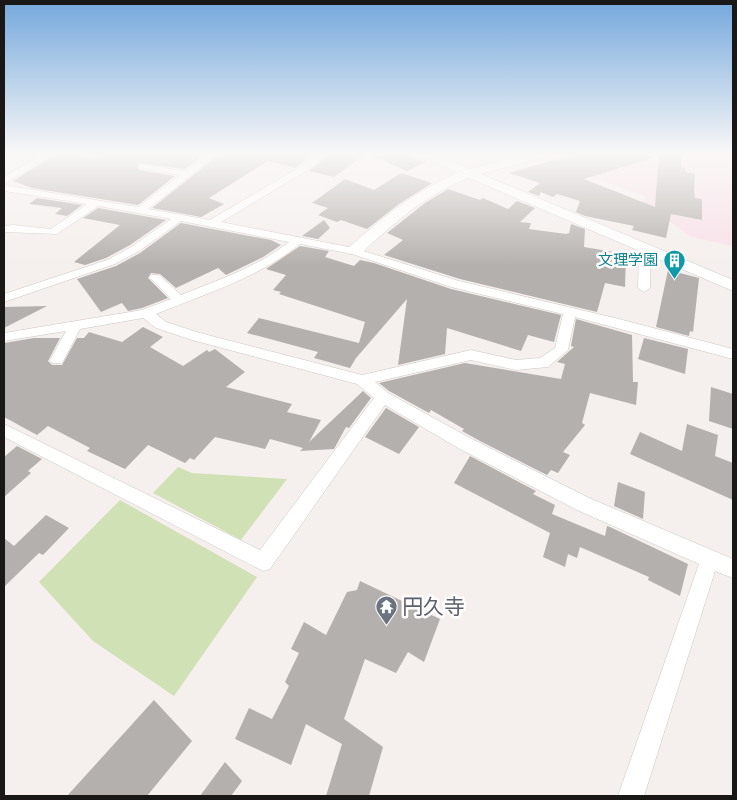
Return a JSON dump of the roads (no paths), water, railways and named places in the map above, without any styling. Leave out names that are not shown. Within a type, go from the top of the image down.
[{"type":"street","points":[[24,191],[180,217],[354,251],[455,284],[733,354]]},
{"type":"street","points":[[140,210],[164,191]]},
{"type":"street","points":[[212,223],[265,191]]},
{"type":"street","points":[[354,251],[418,197],[428,191]]},
{"type":"street","points":[[514,191],[733,286]]},
{"type":"street","points":[[4,229],[13,228],[53,232],[96,203]]},
{"type":"street","points":[[4,298],[111,262],[131,252],[180,217]]},
{"type":"street","points":[[4,337],[144,314],[244,274],[283,252],[298,240]]},
{"type":"street","points":[[644,252],[644,288]]},
{"type":"street","points":[[155,277],[178,299]]},
{"type":"street","points":[[362,380],[471,356],[516,365],[543,364],[562,350],[570,312]]},
{"type":"street","points":[[144,314],[152,317],[161,325],[197,337],[362,380],[383,397],[464,443],[584,504],[733,569]]},
{"type":"street","points":[[57,360],[75,326]]},
{"type":"street","points":[[4,430],[263,562],[383,397]]},
{"type":"street","points":[[630,796],[710,558]]},
{"type":"place","name":"文理学園","points":[[674,279]]},
{"type":"place","name":"円久寺","points":[[386,626]]}]
